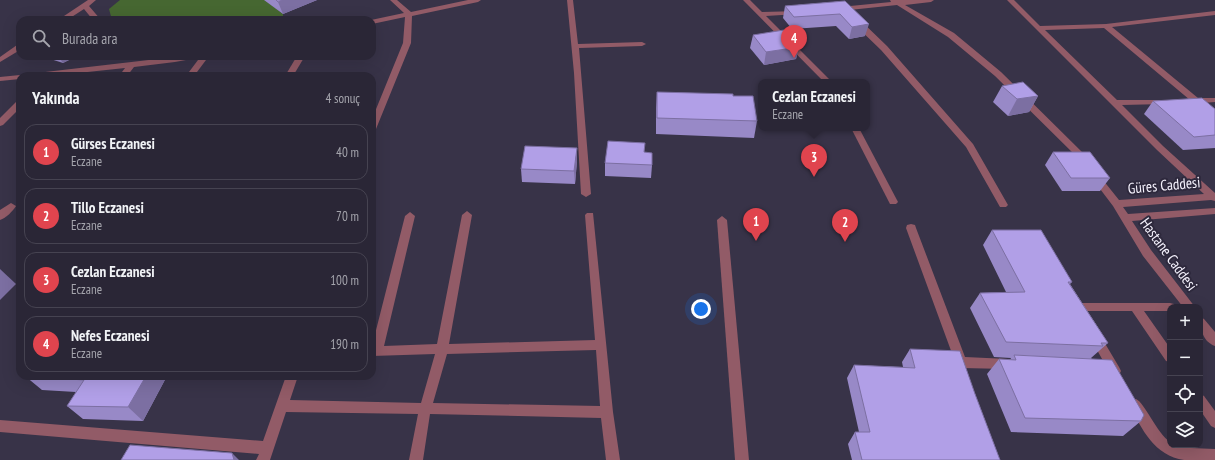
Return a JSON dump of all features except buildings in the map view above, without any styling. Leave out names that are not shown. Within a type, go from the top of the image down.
[{"type":"street","points":[[68,16],[93,0]]},
{"type":"street","points":[[393,0],[409,14]]},
{"type":"street","points":[[376,21],[409,14],[425,8],[478,0]]},
{"type":"street","points":[[570,0],[575,46],[586,194]]},
{"type":"street","points":[[746,0],[825,79]]},
{"type":"street","points":[[829,10],[896,2],[931,0]]},
{"type":"street","points":[[1010,0],[1214,197]]},
{"type":"street","name":"Hastane Caddesi","points":[[896,2],[951,35],[1007,82],[1079,154],[1116,204],[1147,253],[1187,304]]},
{"type":"street","points":[[85,5],[94,16]]},
{"type":"street","points":[[844,9],[884,48],[970,146],[1003,205]]},
{"type":"street","points":[[761,14],[806,12]]},
{"type":"street","points":[[1039,28],[1106,26],[1215,13]]},
{"type":"street","points":[[376,119],[407,43],[409,14]]},
{"type":"street","points":[[1106,26],[1215,117]]},
{"type":"street","points":[[575,46],[642,44]]},
{"type":"street","points":[[0,60],[16,50]]},
{"type":"street","points":[[129,60],[132,64]]},
{"type":"street","points":[[70,72],[163,60]]},
{"type":"street","points":[[193,72],[202,60]]},
{"type":"street","points":[[291,72],[299,60]]},
{"type":"street","points":[[126,72],[132,64]]},
{"type":"street","points":[[0,79],[16,77]]},
{"type":"street","points":[[1115,103],[1215,100]]},
{"type":"street","points":[[0,123],[16,107]]},
{"type":"street","points":[[857,131],[893,202]]},
{"type":"street","name":"Güres Caddesi","points":[[1116,204],[1214,197]]},
{"type":"street","points":[[0,216],[11,206]]},
{"type":"street","points":[[1125,218],[1215,211]]},
{"type":"street","points":[[416,460],[425,409],[442,350],[467,215]]},
{"type":"street","points":[[590,215],[607,412],[613,460]]},
{"type":"street","points":[[376,347],[410,216]]},
{"type":"street","points":[[722,220],[742,460]]},
{"type":"street","points":[[911,228],[966,376]]},
{"type":"street","points":[[1122,382],[1076,304],[1167,307]]},
{"type":"street","points":[[1136,307],[1167,353]]},
{"type":"street","points":[[1203,326],[1215,341]]},
{"type":"street","points":[[376,351],[601,345]]},
{"type":"street","points":[[960,362],[1022,365]]},
{"type":"street","points":[[1099,368],[1114,369]]},
{"type":"street","points":[[0,426],[265,454],[291,380]]},
{"type":"street","points":[[1130,396],[1150,430],[1168,448],[1190,455],[1215,455]]},
{"type":"street","points":[[1203,404],[1215,422]]},
{"type":"street","points":[[282,406],[607,412]]},
{"type":"green space","points":[[120,0],[265,0],[283,14],[283,16],[111,16],[109,9]]},
{"type":"place","name":"Nefes Eczanesi","points":[[794,58]]},
{"type":"place","name":"Cezlan Eczanesi","points":[[814,177]]},
{"type":"place","name":"Gürses Eczanesi","points":[[756,241]]},
{"type":"place","name":"Tillo Eczanesi","points":[[845,242]]}]
